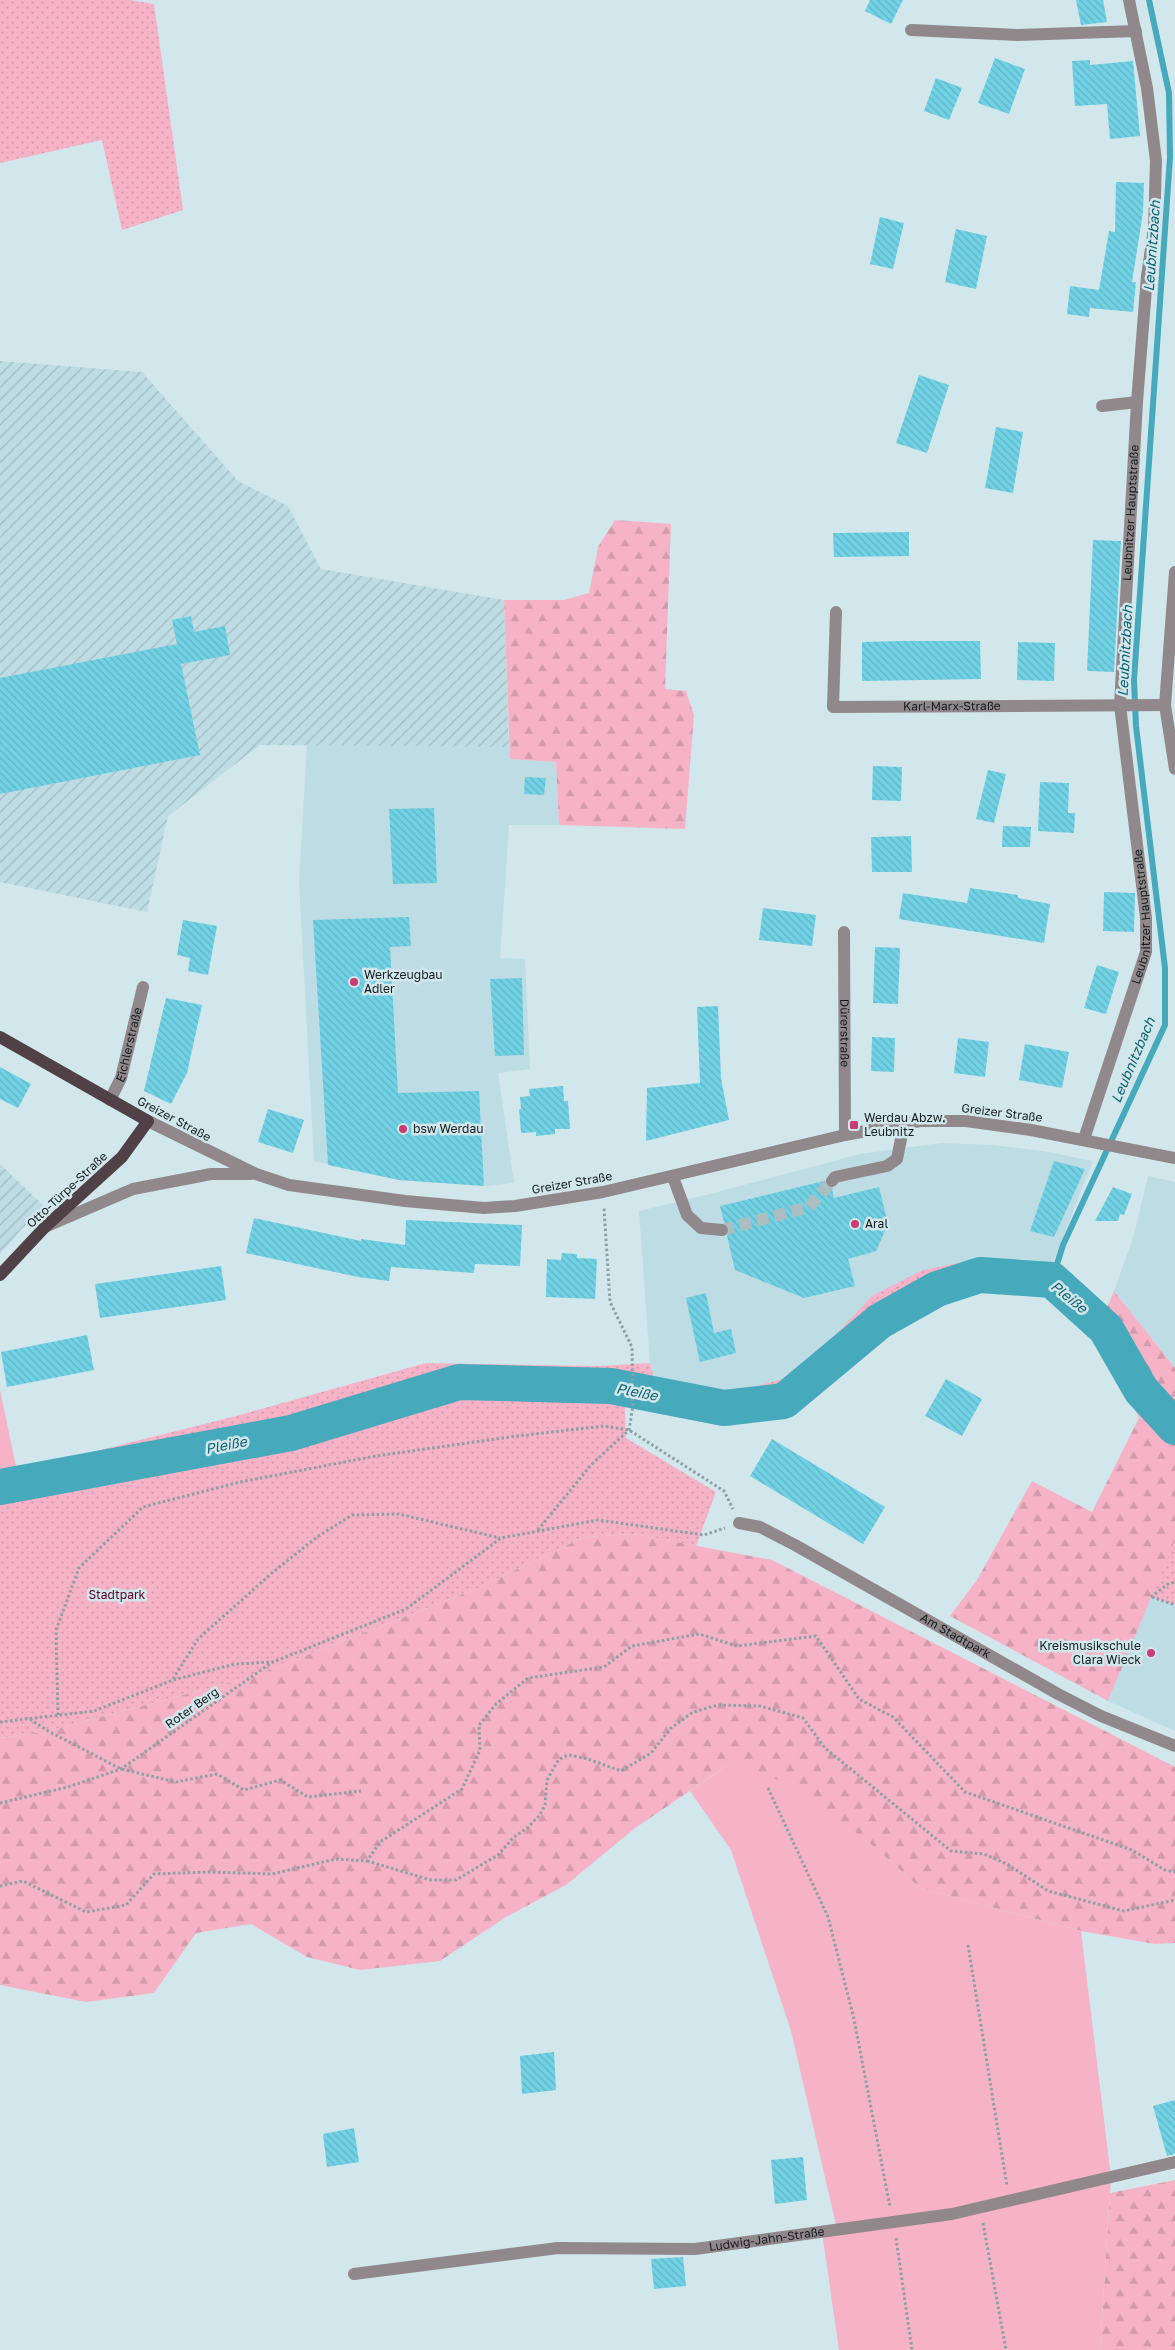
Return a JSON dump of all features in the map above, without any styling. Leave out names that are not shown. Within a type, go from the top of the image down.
[{"type":"main road","name":"Greizer Straße","points":[[0,1037],[148,1121]]},
{"type":"main road","name":"Otto-Türpe-Straße","points":[[0,1275],[45,1227],[122,1157],[148,1121]]},
{"type":"street","name":"Leubnitzer Hauptstraße","points":[[1089,1140],[1146,952],[1146,918],[1125,705],[1137,402],[1147,276],[1154,228],[1156,161],[1147,88],[1129,0]]},
{"type":"street","points":[[912,30],[1018,35],[1136,31]]},
{"type":"street","points":[[1102,406],[1137,402]]},
{"type":"street","points":[[1175,572],[1165,705],[1175,769]]},
{"type":"street","name":"Karl-Marx-Straße","points":[[836,612],[833,706],[1165,705]]},
{"type":"street","name":"Dürerstraße","points":[[844,932],[845,1135]]},
{"type":"street","name":"Eichlerstraße","points":[[110,1100],[121,1078],[143,987]]},
{"type":"street","name":"Greizer Straße","points":[[148,1121],[256,1174],[289,1185],[405,1201],[484,1208],[514,1206],[604,1192],[845,1135],[920,1121],[966,1121],[1089,1140],[1175,1158]]},
{"type":"street","points":[[832,1181],[835,1177],[887,1166],[897,1159],[904,1124]]},
{"type":"street","points":[[45,1227],[134,1189],[211,1174],[256,1174]]},
{"type":"street","points":[[673,1177],[687,1214],[701,1228],[722,1230]]},
{"type":"street","name":"Am Stadtpark","points":[[739,1523],[760,1527],[795,1545],[1058,1694],[1101,1716],[1175,1746]]},
{"type":"street","name":"Ludwig-Jahn-Straße","points":[[354,2274],[558,2248],[695,2249],[952,2214],[1175,2162]]},
{"type":"path","points":[[538,1531],[591,1465],[629,1430],[633,1405],[632,1347],[610,1302],[604,1192]]},
{"type":"path","points":[[58,1716],[56,1630],[79,1568],[143,1507],[240,1482],[376,1456],[604,1426],[629,1430],[724,1491],[739,1523],[704,1536],[598,1520],[500,1538],[399,1514],[352,1515],[317,1537],[272,1573],[198,1639],[173,1680]]},
{"type":"path","points":[[0,1722],[94,1711],[173,1680],[235,1664],[273,1662],[406,1609],[500,1538]]},
{"type":"path","points":[[1175,1582],[1168,1584],[1151,1597],[1175,1605]]},
{"type":"path","points":[[367,1861],[380,1842],[462,1789],[480,1750],[479,1725],[496,1704],[528,1678],[604,1667],[632,1646],[699,1634],[737,1646],[816,1636],[859,1699],[893,1717],[965,1792],[1132,1850],[1165,1870],[1175,1872]]},
{"type":"path","name":"Roter Berg","points":[[0,1802],[68,1787],[121,1769],[273,1662]]},
{"type":"path","points":[[0,1886],[23,1881],[86,1912],[126,1905],[154,1874],[211,1872],[272,1874],[336,1859],[367,1861],[431,1880],[456,1880],[498,1855],[512,1838],[527,1828],[539,1816],[545,1805],[548,1780],[557,1762],[563,1757],[569,1755],[588,1759],[621,1771],[651,1753],[671,1728],[693,1712],[718,1705],[760,1706],[803,1718],[825,1748],[951,1851],[984,1854],[1007,1864],[1048,1891],[1124,1911],[1175,1900]]},
{"type":"path","points":[[29,1718],[48,1731],[121,1769],[176,1782],[217,1774],[244,1790],[280,1780],[308,1797],[361,1791]]},
{"type":"path","points":[[768,1788],[828,1917],[854,2019],[893,2222],[912,2350]]},
{"type":"path","points":[[968,1945],[1009,2201]]},
{"type":"path","points":[[980,2208],[1006,2350]]},
{"type":"shaded area","points":[[0,361],[142,372],[238,481],[288,506],[321,569],[504,600],[509,747],[260,745],[168,816],[147,912],[0,882]]},
{"type":"shaded area","points":[[307,745],[509,747],[511,759],[556,762],[559,825],[509,825],[500,958],[525,959],[530,1069],[498,1073],[514,1183],[484,1186],[399,1180],[314,1161],[299,881]]},
{"type":"shaded area","points":[[941,1143],[992,1145],[1043,1151],[1093,1161],[1051,1267],[1021,1262],[979,1259],[830,1341],[786,1378],[746,1389],[705,1392],[655,1383],[650,1363],[639,1211],[860,1154]]},
{"type":"shaded area","points":[[0,1164],[43,1205],[0,1254]]},
{"type":"shaded area","points":[[1148,1176],[1175,1182],[1175,1368],[1114,1291],[1134,1235]]},
{"type":"shaded area","name":"Kreismusikschule Clara Wieck","points":[[1151,1597],[1175,1605],[1175,1731],[1108,1701]]},
{"type":"green space","points":[[0,0],[130,0],[154,4],[183,210],[122,230],[102,140],[0,163]]},
{"type":"green space","points":[[615,520],[671,524],[665,689],[686,691],[694,715],[685,829],[559,825],[556,762],[510,759],[504,600],[564,600],[589,593],[598,547]]},
{"type":"green space","name":"Stadtpark","points":[[979,1259],[1021,1262],[1051,1267],[1103,1317],[1110,1324],[1155,1397],[1139,1418],[1110,1353],[1083,1321],[1040,1291],[991,1286],[955,1292],[904,1319],[845,1367],[806,1404],[758,1415],[701,1416],[647,1404],[625,1407],[626,1438],[716,1492],[696,1546],[634,1534],[584,1537],[476,1589],[251,1677],[48,1731],[0,1738],[0,1473],[17,1471],[236,1416],[426,1363],[600,1366],[650,1363],[655,1383],[705,1392],[746,1389],[786,1378],[830,1341],[872,1296],[923,1270]]},
{"type":"green space","points":[[1114,1291],[1175,1368],[1175,1540],[1108,1701],[950,1616],[977,1580],[1032,1481],[1092,1512],[1139,1418],[1155,1397],[1110,1324],[1103,1317]]},
{"type":"green space","points":[[0,1390],[17,1471],[0,1473]]},
{"type":"green space","points":[[634,1534],[772,1560],[1175,1767],[1175,1943],[1155,1944],[1081,1931],[920,1888],[866,1840],[732,1762],[634,1829],[566,1885],[506,1917],[440,1961],[360,1970],[307,1957],[251,1924],[196,1933],[154,1993],[86,2002],[0,1985],[0,1738],[48,1731],[251,1677],[476,1589],[584,1537]]},
{"type":"green space","points":[[1175,1539],[1175,1605],[1151,1597]]},
{"type":"green space","points":[[732,1762],[794,1786],[866,1840],[920,1888],[1081,1931],[1111,2177],[1100,2350],[839,2350],[822,2232],[837,2229],[791,2031],[731,1850],[690,1791]]},
{"type":"green space","points":[[1175,2180],[1175,2350],[1100,2350],[1110,2193]]},
{"type":"building","points":[[870,0],[903,0],[891,24],[865,11]]},
{"type":"building","points":[[1076,0],[1103,0],[1107,22],[1081,25]]},
{"type":"building","points":[[995,58],[1025,69],[1009,114],[978,103]]},
{"type":"building","points":[[1090,60],[1090,65],[1133,61],[1140,136],[1110,139],[1107,104],[1075,106],[1072,61]]},
{"type":"building","points":[[936,78],[962,88],[949,120],[924,111]]},
{"type":"building","points":[[1116,182],[1144,183],[1143,212],[1132,282],[1136,282],[1133,312],[1090,308],[1089,317],[1067,314],[1070,286],[1099,290],[1109,231],[1115,232]]},
{"type":"building","points":[[880,217],[904,223],[893,269],[870,264]]},
{"type":"building","points":[[956,229],[987,236],[976,289],[945,282]]},
{"type":"building","points":[[919,375],[949,385],[927,453],[896,443]]},
{"type":"building","points":[[996,427],[1023,432],[1013,493],[985,488]]},
{"type":"building","points":[[909,532],[909,556],[834,557],[833,533]]},
{"type":"building","points":[[1093,540],[1121,541],[1114,672],[1087,671]]},
{"type":"building","points":[[191,616],[194,632],[225,626],[230,655],[181,664],[200,755],[0,794],[0,678],[177,644],[172,620]]},
{"type":"building","points":[[980,641],[981,679],[862,681],[862,642]]},
{"type":"building","points":[[1018,642],[1055,643],[1054,681],[1017,680]]},
{"type":"building","points":[[873,766],[902,767],[901,801],[872,800]]},
{"type":"building","points":[[988,770],[1006,774],[994,823],[976,819]]},
{"type":"building","points":[[525,777],[546,778],[544,795],[524,794]]},
{"type":"building","points":[[1040,782],[1069,783],[1068,813],[1075,813],[1074,833],[1038,831]]},
{"type":"building","points":[[434,808],[437,883],[393,884],[389,809]]},
{"type":"building","points":[[1003,826],[1031,827],[1030,847],[1002,847]]},
{"type":"building","points":[[911,836],[912,872],[872,872],[871,837]]},
{"type":"building","points":[[970,888],[1018,895],[1018,898],[1050,904],[1044,943],[899,919],[903,893],[967,903]]},
{"type":"building","points":[[1104,892],[1135,893],[1134,932],[1103,931]]},
{"type":"building","points":[[763,908],[816,915],[812,946],[759,940]]},
{"type":"building","name":"bsw Werdau","points":[[409,917],[411,946],[390,947],[398,1093],[479,1091],[484,1186],[399,1180],[328,1165],[313,920]]},
{"type":"building","points":[[183,920],[217,926],[208,975],[188,971],[190,958],[177,955]]},
{"type":"building","points":[[875,947],[900,948],[898,1004],[873,1003]]},
{"type":"building","points":[[1097,965],[1119,972],[1106,1014],[1084,1008]]},
{"type":"building","points":[[522,978],[524,1055],[495,1056],[490,979]]},
{"type":"building","points":[[166,998],[202,1005],[187,1073],[171,1104],[144,1091]]},
{"type":"building","points":[[718,1006],[721,1078],[729,1120],[646,1141],[647,1088],[700,1083],[697,1007]]},
{"type":"building","points":[[872,1037],[895,1038],[894,1072],[871,1071]]},
{"type":"building","points":[[958,1038],[989,1042],[985,1077],[954,1073]]},
{"type":"building","points":[[1025,1044],[1069,1052],[1062,1088],[1019,1080]]},
{"type":"building","points":[[0,1067],[31,1084],[18,1108],[0,1099]]},
{"type":"building","points":[[563,1086],[564,1101],[568,1101],[570,1129],[555,1129],[555,1134],[536,1136],[536,1132],[521,1133],[520,1097],[530,1096],[529,1089]]},
{"type":"building","points":[[268,1109],[304,1120],[293,1153],[258,1142]]},
{"type":"building","points":[[1054,1161],[1085,1169],[1054,1237],[1030,1231]]},
{"type":"building","points":[[824,1181],[827,1187],[832,1189],[834,1198],[879,1187],[888,1224],[876,1251],[848,1259],[855,1286],[804,1298],[735,1270],[727,1236],[730,1227],[724,1222],[720,1206]]},
{"type":"building","points":[[1113,1187],[1132,1194],[1124,1215],[1120,1214],[1118,1221],[1095,1221]]},
{"type":"building","points":[[254,1218],[361,1241],[361,1239],[405,1245],[406,1220],[522,1225],[520,1266],[475,1264],[474,1273],[391,1267],[389,1281],[358,1277],[246,1253]]},
{"type":"building","points":[[562,1253],[577,1254],[577,1258],[597,1259],[595,1299],[546,1297],[547,1259],[561,1260]]},
{"type":"building","points":[[221,1266],[226,1300],[100,1318],[95,1284]]},
{"type":"building","points":[[706,1293],[714,1333],[731,1329],[736,1353],[700,1362],[686,1298]]},
{"type":"building","points":[[87,1335],[94,1370],[7,1387],[1,1352]]},
{"type":"building","points":[[946,1379],[982,1399],[962,1436],[925,1416]]},
{"type":"building","points":[[772,1439],[885,1507],[863,1544],[750,1476]]},
{"type":"building","points":[[554,2052],[556,2090],[522,2094],[520,2056]]},
{"type":"building","points":[[1175,2100],[1175,2154],[1167,2156],[1153,2106]]},
{"type":"building","points":[[354,2128],[359,2162],[327,2167],[323,2134]]},
{"type":"building","points":[[803,2157],[807,2200],[775,2204],[771,2160]]},
{"type":"building","points":[[683,2257],[686,2286],[654,2289],[651,2259]]},
{"type":"waterway","name":"Leubnitzbach","points":[[1052,1280],[1063,1245],[1165,1025],[1165,968],[1136,726],[1134,680],[1170,157],[1169,93],[1149,0]]},
{"type":"waterway","name":"Pleiße","points":[[0,1487],[291,1433],[459,1382],[611,1386],[724,1408],[784,1401],[880,1321],[937,1289],[980,1275],[1052,1280],[1106,1329],[1141,1390],[1175,1427]]},
{"type":"tunnel","points":[[722,1230],[809,1207],[832,1181]]},
{"type":"place","name":"Werkzeugbau Adler","points":[[354,982]]},
{"type":"place","name":"Werdau Abzw. Leubnitz","points":[[854,1125]]},
{"type":"place","name":"bsw Werdau","points":[[403,1129]]},
{"type":"place","name":"Aral","points":[[855,1224]]},
{"type":"place","name":"Kreismusikschule Clara Wieck","points":[[1151,1653]]}]
